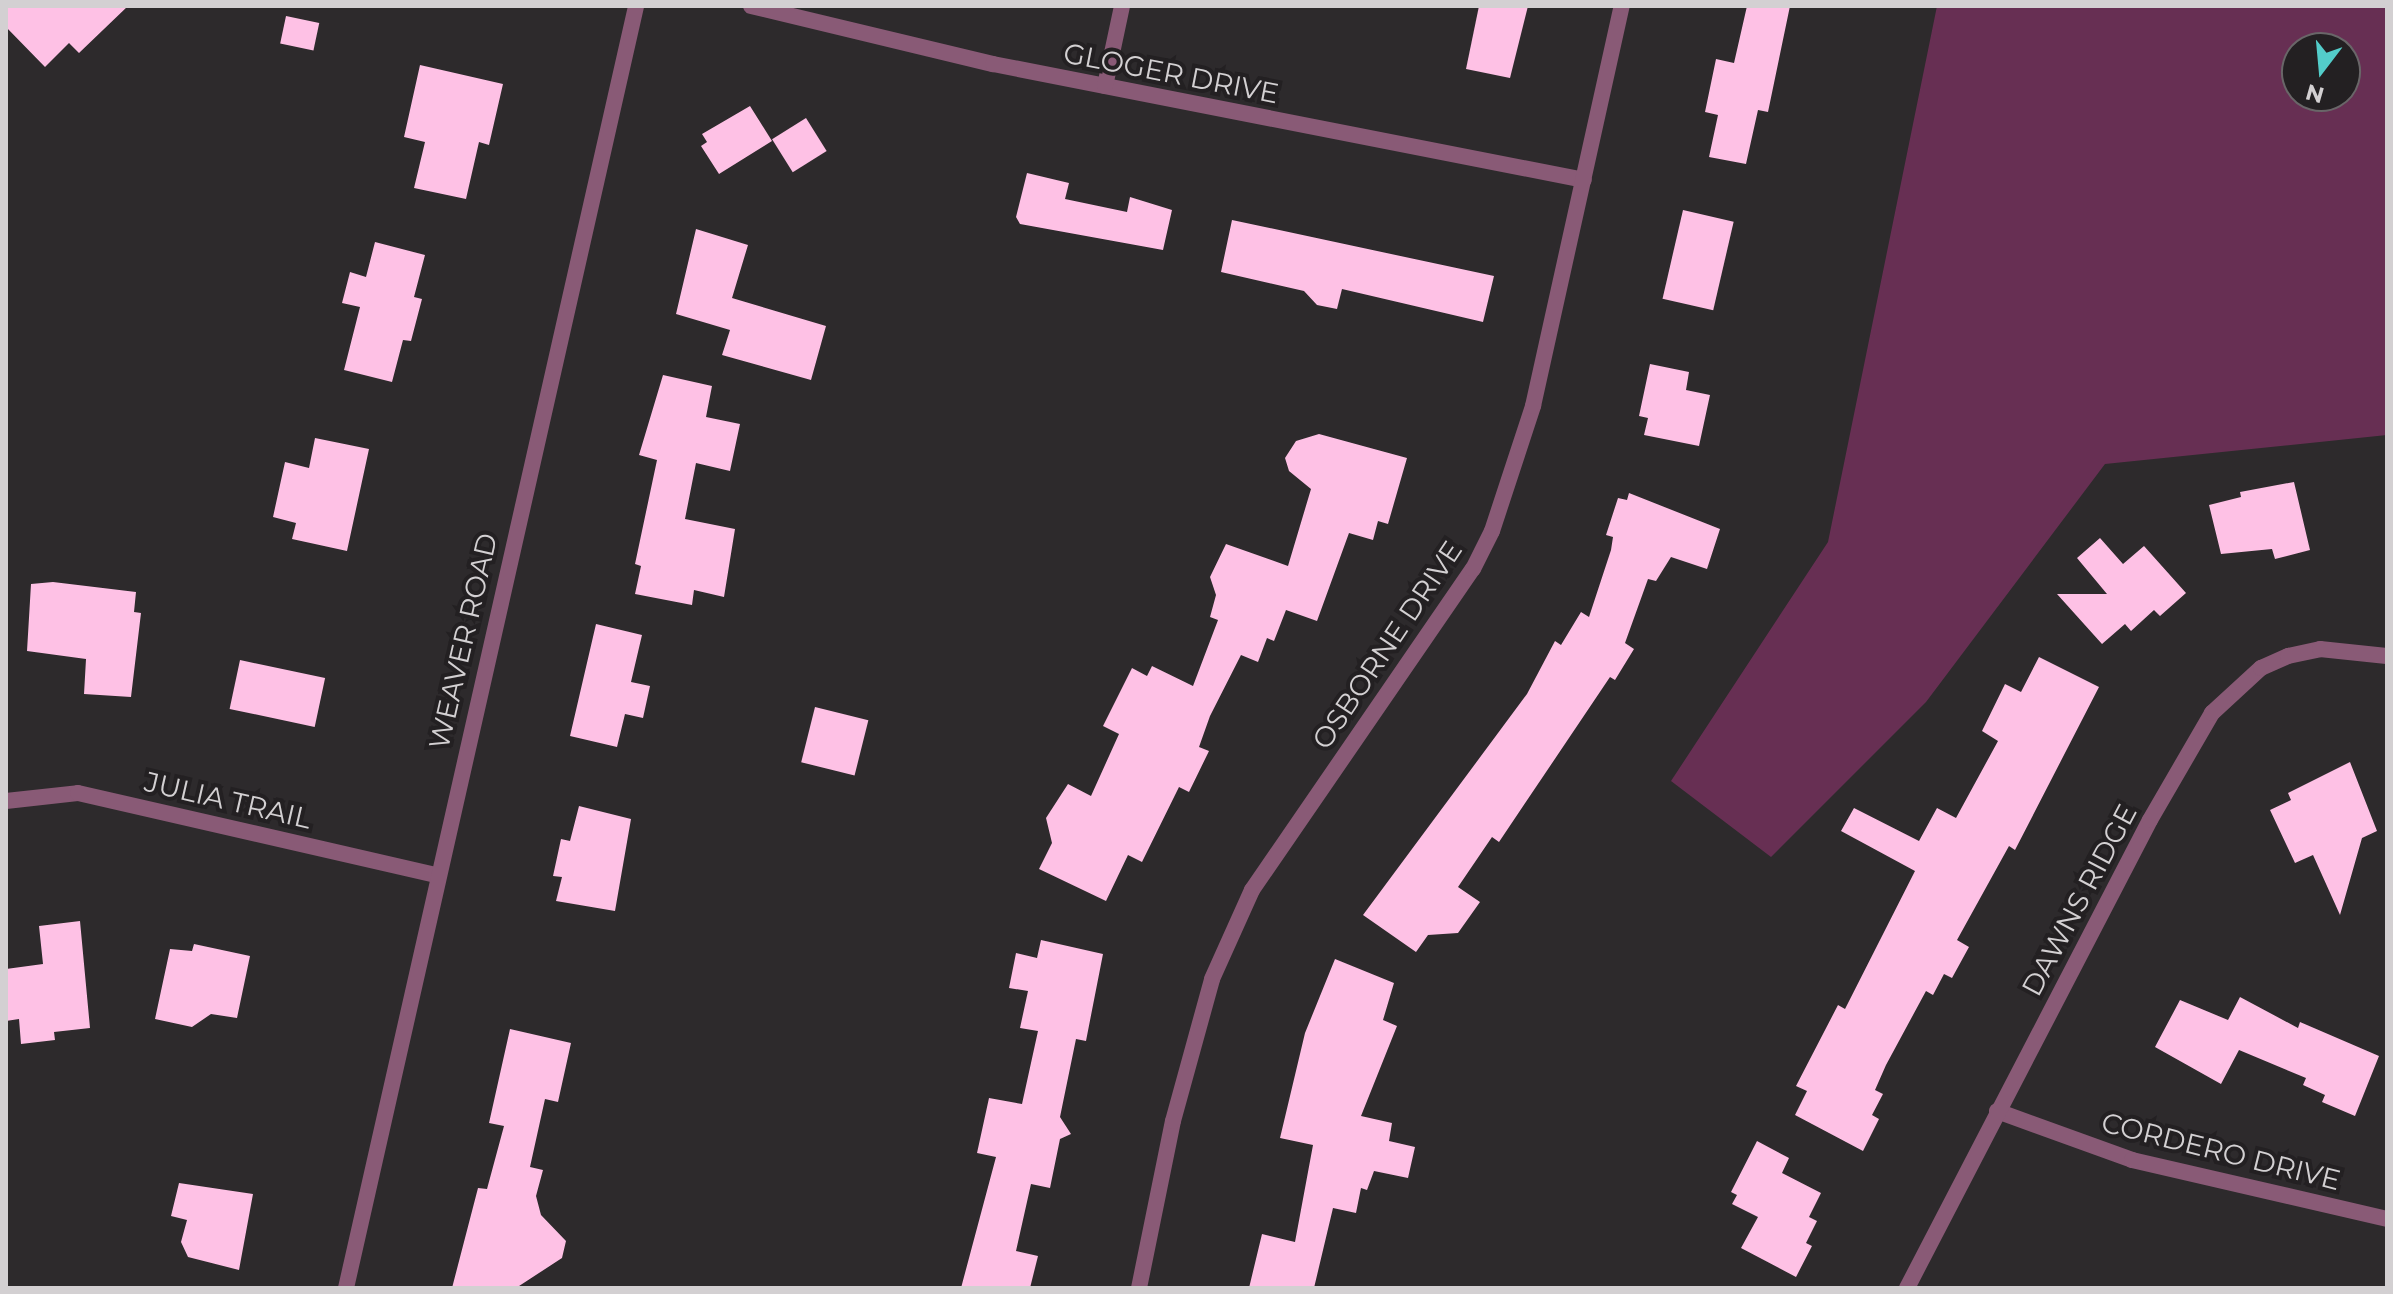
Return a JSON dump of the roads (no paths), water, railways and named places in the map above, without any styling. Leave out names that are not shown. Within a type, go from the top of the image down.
[{"type":"street","name":"WEAVER ROAD","points":[[346,1288],[436,875],[636,6]]},
{"type":"street","name":"GLOGER DRIVE","points":[[751,6],[1105,86],[1584,180]]},
{"type":"street","points":[[1105,86],[1122,6]]},
{"type":"street","name":"OSBORNE DRIVE","points":[[1139,1288],[1173,1121],[1212,979],[1252,890],[1473,569],[1492,531],[1533,406],[1622,6]]},
{"type":"street","name":"DAWNS RIDGE","points":[[1907,1288],[1997,1111],[2212,713],[2261,668],[2288,656],[2320,649],[2387,656]]},
{"type":"street","name":"JULIA TRAIL","points":[[6,801],[78,793],[436,875]]},
{"type":"street","name":"CORDERO DRIVE","points":[[1997,1111],[2132,1160],[2387,1219]]}]
